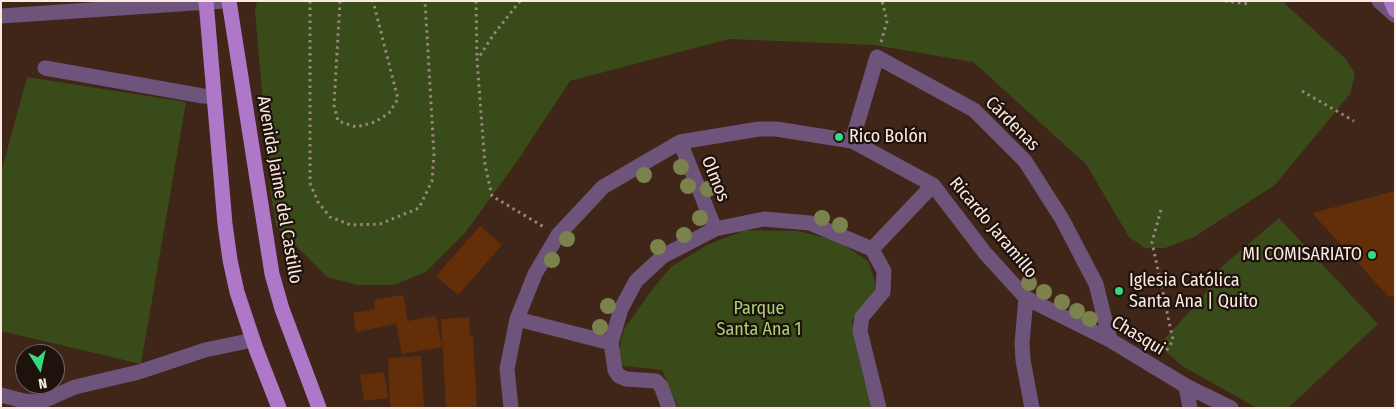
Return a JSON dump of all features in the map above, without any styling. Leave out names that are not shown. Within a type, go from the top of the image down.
[{"type":"main road","name":"Avenida Jaime del Castillo","points":[[229,1],[272,274],[282,309],[319,408]]},
{"type":"main road","points":[[1391,1],[1395,10]]},
{"type":"main road","points":[[206,2],[230,260],[237,292],[279,408]]},
{"type":"main road","points":[[314,392],[323,408]]},
{"type":"street","points":[[1,16],[224,1]]},
{"type":"street","points":[[1379,1],[1395,15]]},
{"type":"street","points":[[852,141],[877,57]]},
{"type":"street","name":"Cárdenas","points":[[877,57],[974,110],[1025,161],[1062,219],[1096,284],[1110,340]]},
{"type":"street","points":[[45,68],[214,97]]},
{"type":"street","name":"Ricardo Jaramillo","points":[[511,408],[507,369],[517,319],[535,274],[558,235],[603,187],[680,142],[776,129],[852,141],[933,185],[985,253],[1026,298]]},
{"type":"street","name":"Olmos","points":[[680,142],[715,229]]},
{"type":"street","points":[[872,249],[933,185]]},
{"type":"street","points":[[670,408],[661,386],[656,381],[626,379],[619,376],[615,370],[611,343],[621,309],[636,282],[663,256],[715,229],[764,219],[810,223],[872,249],[884,271],[883,292],[862,317],[860,331],[879,408]]},
{"type":"street","points":[[1026,298],[1022,343],[1023,360],[1032,408]]},
{"type":"street","name":"Chasqui","points":[[1026,298],[1110,340],[1186,386],[1231,408]]},
{"type":"street","points":[[517,319],[611,343]]},
{"type":"street","points":[[1,395],[24,401],[41,402],[75,387],[139,372],[205,350],[253,340]]},
{"type":"street","points":[[1186,386],[1190,408]]},
{"type":"path","points":[[310,1],[310,183],[318,202],[330,218],[351,225],[380,224],[419,208],[432,181],[434,154],[425,1]]},
{"type":"path","points":[[340,1],[334,105],[338,121],[356,127],[376,122],[389,113],[398,99],[373,1]]},
{"type":"path","points":[[476,1],[477,60],[485,164],[492,196],[558,235]]},
{"type":"path","points":[[477,60],[494,34],[520,1]]},
{"type":"path","points":[[877,57],[887,21],[882,1]]},
{"type":"path","points":[[1225,1],[1249,4]]},
{"type":"path","points":[[1302,91],[1354,121]]},
{"type":"path","points":[[1155,368],[1173,340],[1152,242],[1161,210]]},
{"type":"green space","points":[[257,1],[1282,1],[1346,59],[1355,74],[1350,94],[1275,185],[1194,237],[1165,248],[1145,248],[1129,237],[1086,164],[973,62],[874,45],[729,39],[570,81],[518,160],[465,233],[426,272],[393,285],[358,285],[327,277],[276,226],[271,195],[255,11]]},
{"type":"green space","points":[[27,77],[186,102],[141,364],[65,346],[65,344],[56,344],[1,331],[1,173]]},
{"type":"green space","points":[[1279,218],[1378,324],[1288,408],[1257,408],[1182,366],[1159,345],[1202,298],[1219,269]]},
{"type":"green space","name":"Parque Santa Ana 1","points":[[745,230],[798,231],[838,241],[868,261],[877,287],[852,320],[872,408],[678,408],[662,370],[615,365],[624,329],[671,267],[707,245]]},
{"type":"building","name":"MI COMISARIATO","points":[[1395,191],[1395,296],[1389,297],[1312,213]]},
{"type":"building","points":[[480,226],[502,245],[458,295],[436,276]]},
{"type":"building","points":[[403,295],[408,321],[436,316],[442,347],[402,354],[396,324],[356,332],[353,313],[375,309],[374,300]]},
{"type":"building","points":[[469,317],[470,337],[473,337],[477,408],[446,408],[441,319]]},
{"type":"building","points":[[421,356],[424,408],[390,408],[388,358]]},
{"type":"building","points":[[384,372],[388,398],[364,401],[360,375]]},
{"type":"place","name":"Rico Bolón","points":[[839,137]]},
{"type":"place","name":"MI COMISARIATO","points":[[1372,255]]},
{"type":"place","name":"Iglesia Católica Santa Ana | Quito","points":[[1119,291]]}]
